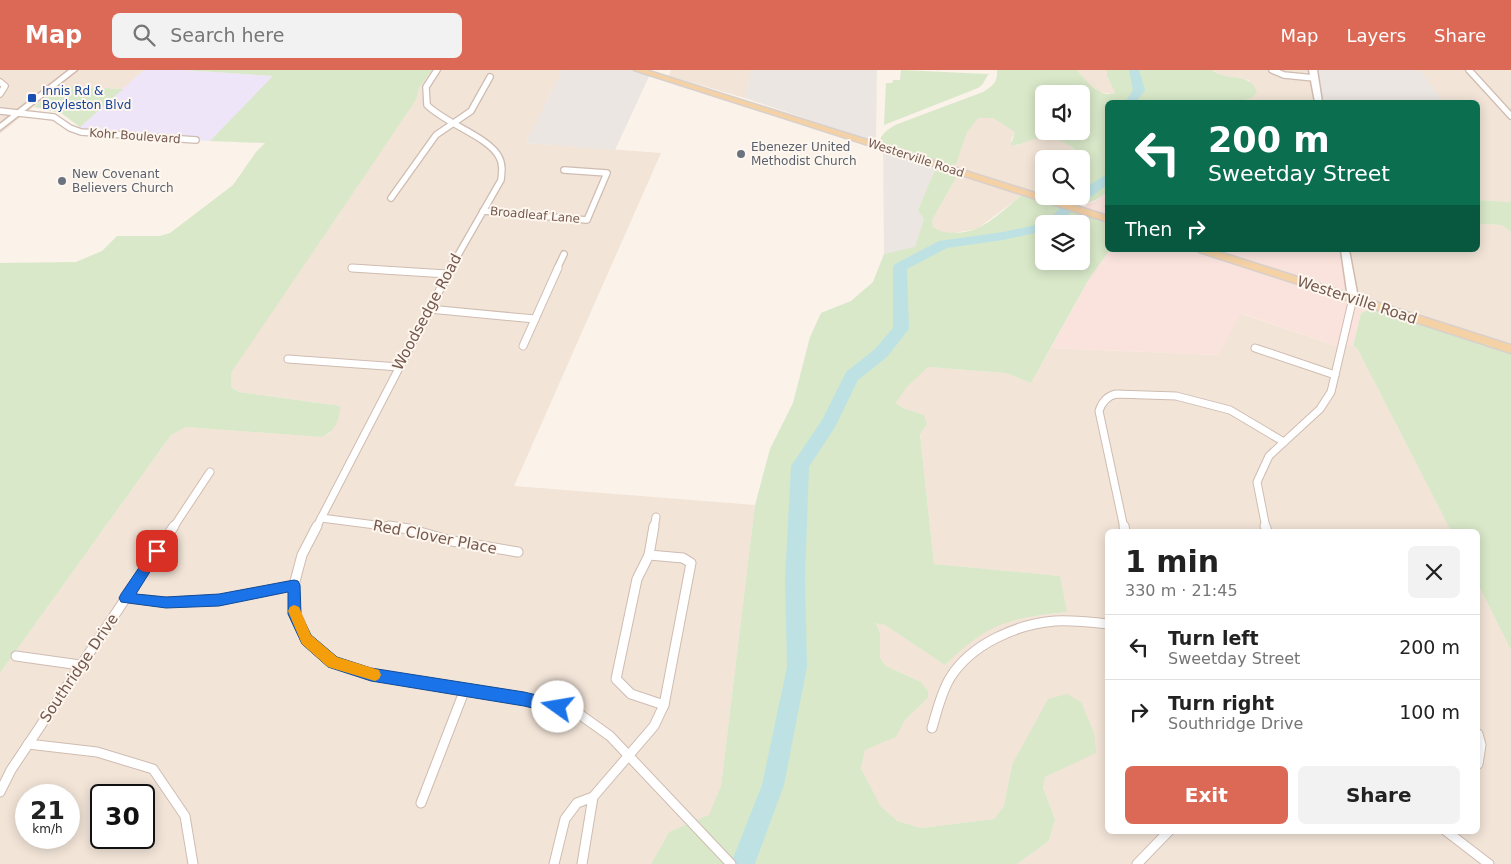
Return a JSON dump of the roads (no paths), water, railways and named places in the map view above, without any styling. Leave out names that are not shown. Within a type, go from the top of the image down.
[{"type":"main road","points":[[0,128],[73,70]]},
{"type":"main road","name":"Westerville Road","points":[[638,70],[1105,218]]},
{"type":"main road","points":[[1313,74],[1319,100]]},
{"type":"main road","name":"Westerville Road","points":[[1209,252],[1511,349]]},
{"type":"main road","points":[[1345,252],[1353,298]]},
{"type":"street","name":"Woodsedge Road","points":[[437,70],[426,87],[427,105],[435,114],[476,136],[499,155],[503,172],[501,180],[447,274],[302,555],[294,585],[294,614],[307,640],[333,662],[371,674],[524,699],[575,711],[610,736],[731,864]]},
{"type":"street","points":[[1272,70],[1284,75],[1313,74]]},
{"type":"street","points":[[1469,70],[1511,116]]},
{"type":"street","points":[[391,198],[436,135],[471,111],[490,76]]},
{"type":"street","points":[[0,82],[5,86],[0,94]]},
{"type":"street","name":"Kohr Boulevard","points":[[0,111],[54,117],[70,128],[81,132],[196,140]]},
{"type":"street","name":"Broadleaf Lane","points":[[482,211],[587,220],[607,173],[564,170]]},
{"type":"street","points":[[523,346],[564,254]]},
{"type":"street","points":[[352,268],[447,274]]},
{"type":"street","points":[[1266,529],[1257,482],[1269,456],[1320,409],[1331,392],[1353,298]]},
{"type":"street","points":[[429,309],[535,320]]},
{"type":"street","points":[[1255,348],[1335,375]]},
{"type":"street","points":[[288,359],[399,367]]},
{"type":"street","points":[[1124,529],[1099,411],[1108,396],[1116,394],[1176,396],[1230,410],[1284,442]]},
{"type":"street","name":"Southridge Drive","points":[[0,792],[11,770],[28,744],[210,472]]},
{"type":"street","points":[[656,516],[648,555],[637,579],[616,679],[620,688],[628,694],[664,705]]},
{"type":"street","name":"Red Clover Place","points":[[321,518],[409,529],[452,541],[518,552]]},
{"type":"street","points":[[582,864],[593,797],[610,774],[629,756],[654,726],[664,705],[691,563],[683,558],[648,555]]},
{"type":"street","points":[[126,598],[166,602],[219,600],[294,585]]},
{"type":"street","points":[[932,728],[938,704],[951,676],[977,648],[1014,629],[1053,621],[1105,624]]},
{"type":"street","points":[[16,656],[80,665]]},
{"type":"street","points":[[421,803],[465,689]]},
{"type":"street","points":[[28,744],[97,752],[153,769],[185,816],[193,864]]},
{"type":"street","points":[[554,864],[565,820],[577,803],[593,797]]},
{"type":"street","points":[[1137,864],[1166,834]]},
{"type":"street","points":[[1450,834],[1489,864]]},
{"type":"waterway","points":[[1132,100],[1139,90],[1134,70]]},
{"type":"waterway","points":[[1090,191],[1105,179]]},
{"type":"waterway","points":[[1061,215],[1065,211]]},
{"type":"waterway","points":[[744,861],[773,785],[797,667],[795,579],[800,466],[829,423],[852,376],[881,353],[901,329],[900,267],[944,244],[1003,236],[1035,229]]},
{"type":"place","name":"Innis Rd & Boyleston Blvd","points":[[32,98]]},
{"type":"place","name":"Ebenezer United Methodist Church","points":[[741,154]]},
{"type":"place","name":"New Covenant Believers Church","points":[[62,181]]}]
